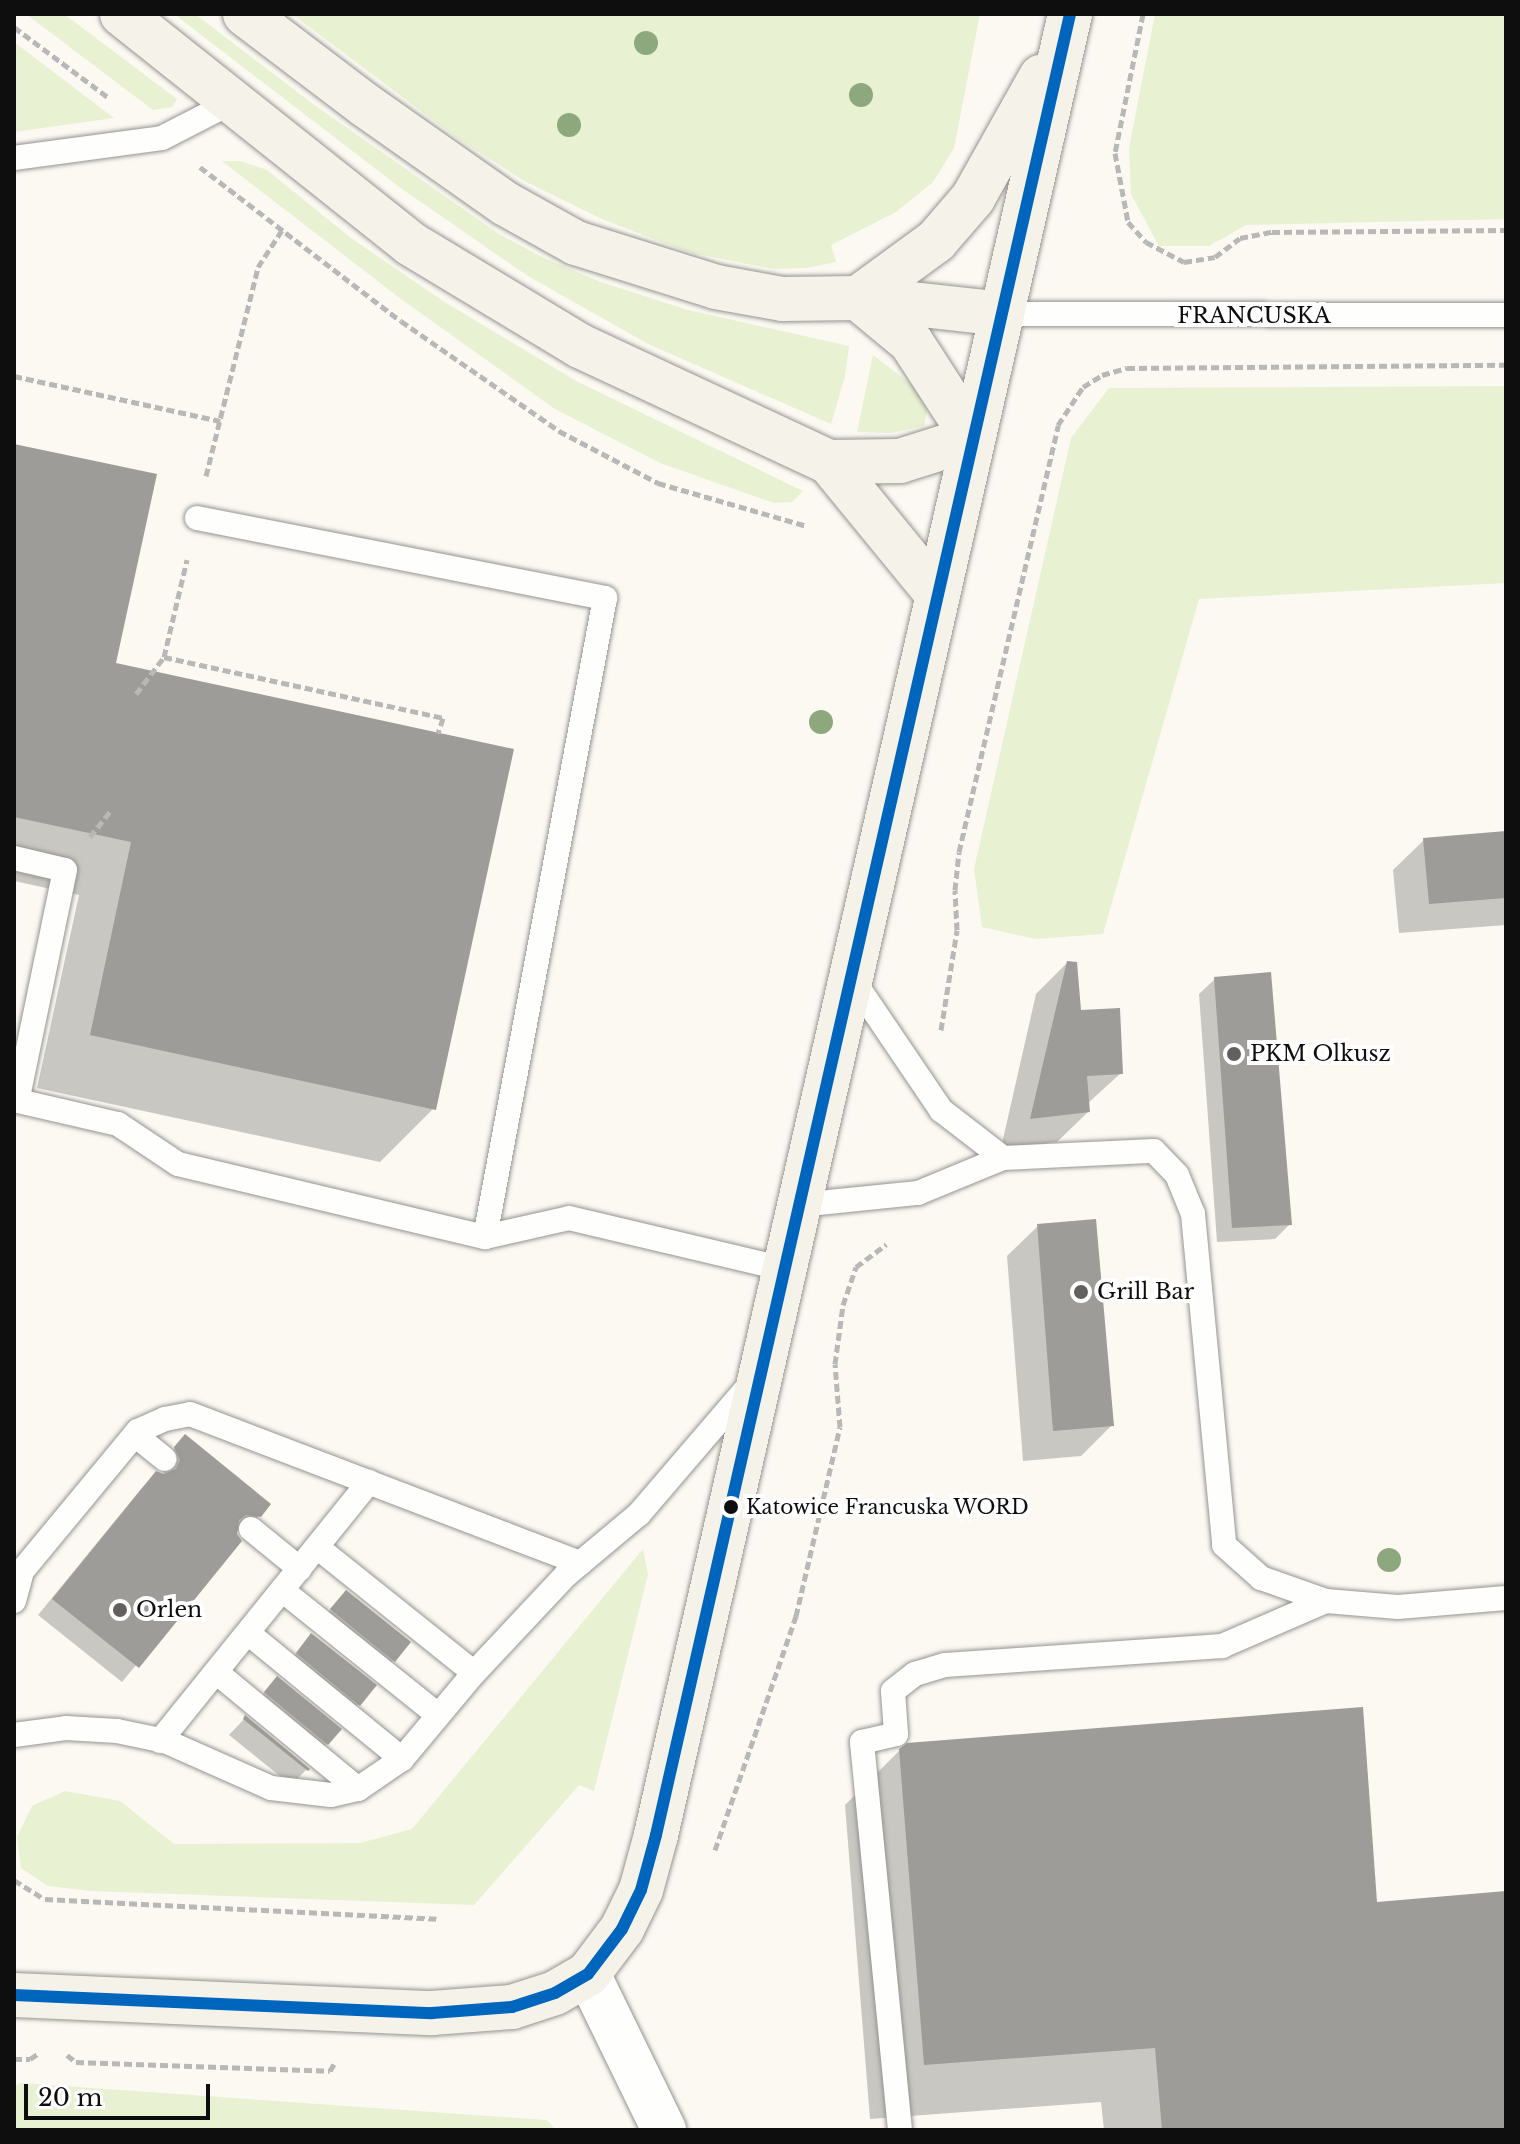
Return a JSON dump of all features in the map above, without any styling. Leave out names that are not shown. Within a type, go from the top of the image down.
[{"type":"street","points":[[122,14],[411,244],[580,346],[829,462],[938,595]]},
{"type":"street","points":[[245,14],[365,105],[506,204],[576,243],[716,287],[783,299],[858,298],[1002,314]]},
{"type":"street","points":[[858,298],[936,241],[973,198],[1067,23]]},
{"type":"street","points":[[14,1995],[432,2013],[512,2007],[555,1993],[588,1974],[622,1929],[641,1890],[1067,23]]},
{"type":"street","points":[[858,298],[911,342],[973,438]]},
{"type":"street","points":[[829,462],[900,461],[973,438]]},
{"type":"street","points":[[588,1974],[664,2130]]},
{"type":"lane","points":[[14,158],[162,138],[234,101]]},
{"type":"lane","name":"FRANCUSKA","points":[[1002,314],[1506,315]]},
{"type":"lane","points":[[197,518],[605,598],[485,1237]]},
{"type":"lane","points":[[14,858],[65,870],[16,1100],[118,1124],[178,1164],[485,1237],[569,1218],[784,1269]]},
{"type":"lane","points":[[851,977],[941,1110],[1003,1158]]},
{"type":"lane","points":[[799,1205],[918,1193],[1003,1158],[1154,1151],[1177,1175],[1193,1214],[1224,1545],[1261,1578],[1326,1601],[1398,1607],[1506,1598]]},
{"type":"lane","points":[[14,1735],[66,1728],[117,1731],[160,1741],[271,1788],[331,1795],[358,1789],[402,1759],[474,1673],[573,1569],[639,1514],[761,1371]]},
{"type":"lane","points":[[14,1601],[22,1571],[135,1435],[165,1419],[190,1414],[369,1482],[573,1569]]},
{"type":"lane","points":[[135,1435],[165,1459]]},
{"type":"lane","points":[[160,1741],[369,1482]]},
{"type":"lane","points":[[251,1529],[300,1569]]},
{"type":"lane","points":[[317,1547],[474,1673]]},
{"type":"lane","points":[[282,1590],[438,1715]]},
{"type":"lane","points":[[900,2130],[862,1742],[896,1734],[893,1691],[915,1674],[945,1665],[1222,1646],[1326,1601]]},
{"type":"lane","points":[[248,1633],[402,1759]]},
{"type":"lane","points":[[216,1672],[358,1789]]},
{"type":"path","points":[[1143,14],[1115,153],[1128,222],[1146,242],[1184,262],[1215,257],[1240,238],[1272,232],[1506,230]]},
{"type":"path","points":[[136,694],[164,657],[258,267],[282,230]]},
{"type":"path","points":[[939,1041],[957,930],[955,890],[959,852],[1058,425],[1083,387],[1102,375],[1127,368],[1506,365]]},
{"type":"path","points":[[14,376],[220,421]]},
{"type":"path","points":[[164,657],[443,718],[438,733]]},
{"type":"path","points":[[715,1850],[800,1599],[840,1427],[835,1364],[843,1305],[856,1267],[889,1243]]},
{"type":"path","points":[[14,1880],[45,1899],[436,1919]]},
{"type":"path","points":[[14,2059],[30,2059],[43,2051]]},
{"type":"path","points":[[64,2052],[76,2062],[330,2071]]},
{"type":"green space","points":[[26,14],[64,14],[177,99],[172,107],[153,110]]},
{"type":"green space","points":[[174,14],[195,14],[313,104],[499,234],[542,257],[598,281],[688,310],[849,346],[845,376],[831,424],[648,344],[528,276],[402,189]]},
{"type":"green space","points":[[292,14],[980,14],[954,148],[933,182],[896,212],[831,245],[836,262],[807,268],[773,269],[688,252],[604,220],[526,182],[457,138]]},
{"type":"green space","points":[[1155,14],[1506,14],[1506,219],[1246,225],[1209,246],[1159,246],[1131,194],[1129,148]]},
{"type":"green space","points":[[14,42],[114,118],[14,132]]},
{"type":"green space","points":[[222,161],[240,161],[267,170],[351,238],[443,301],[578,382],[803,491],[792,502],[774,503],[660,463],[555,409],[401,299]]},
{"type":"green space","points":[[873,355],[916,388],[927,410],[924,426],[891,433],[857,432]]},
{"type":"green space","points":[[1506,386],[1506,583],[1199,599],[1103,934],[1036,939],[982,927],[974,869],[1071,438],[1109,388]]},
{"type":"green space","points":[[643,1549],[648,1574],[594,1791],[579,1785],[474,1905],[91,1891],[48,1886],[21,1868],[17,1837],[32,1806],[65,1791],[120,1801],[174,1844],[360,1843],[412,1829]]},
{"type":"green space","points":[[20,2083],[547,2120],[556,2130],[14,2130],[14,2088]]},
{"type":"building","points":[[14,444],[157,474],[116,663],[514,749],[436,1110],[90,1035],[131,842],[14,817]]},
{"type":"building","points":[[1506,831],[1506,898],[1429,904],[1423,838]]},
{"type":"building","points":[[1067,961],[1077,962],[1081,1010],[1120,1008],[1123,1074],[1087,1076],[1090,1112],[1030,1119]]},
{"type":"building","points":[[1271,972],[1292,1225],[1232,1228],[1214,977]]},
{"type":"building","points":[[1096,1219],[1114,1426],[1053,1431],[1037,1224]]},
{"type":"building","points":[[185,1434],[271,1504],[261,1517],[246,1515],[239,1520],[237,1534],[242,1541],[139,1668],[52,1599],[156,1471],[164,1474],[176,1469],[180,1460],[174,1447]]},
{"type":"building","points":[[346,1590],[411,1642],[395,1662],[330,1609]]},
{"type":"building","points":[[311,1633],[377,1685],[360,1706],[296,1653]]},
{"type":"building","points":[[277,1676],[342,1729],[328,1745],[264,1692]]},
{"type":"building","points":[[1363,1707],[1377,1902],[1506,1891],[1506,2130],[1162,2130],[1155,2048],[924,2065],[899,1749],[907,1743]]},
{"type":"building","points":[[245,1715],[310,1769],[308,1771],[243,1719]]},
{"type":"transit line","points":[[14,1995],[432,2013],[512,2007],[555,1993],[588,1974],[622,1929],[641,1890],[656,1835],[1070,14]]},
{"type":"place","name":"PKM Olkusz","points":[[1234,1054]]},
{"type":"place","name":"Grill Bar","points":[[1081,1292]]},
{"type":"place","name":"Katowice Francuska WORD","points":[[731,1507]]},
{"type":"place","name":"Orlen","points":[[120,1610]]}]
